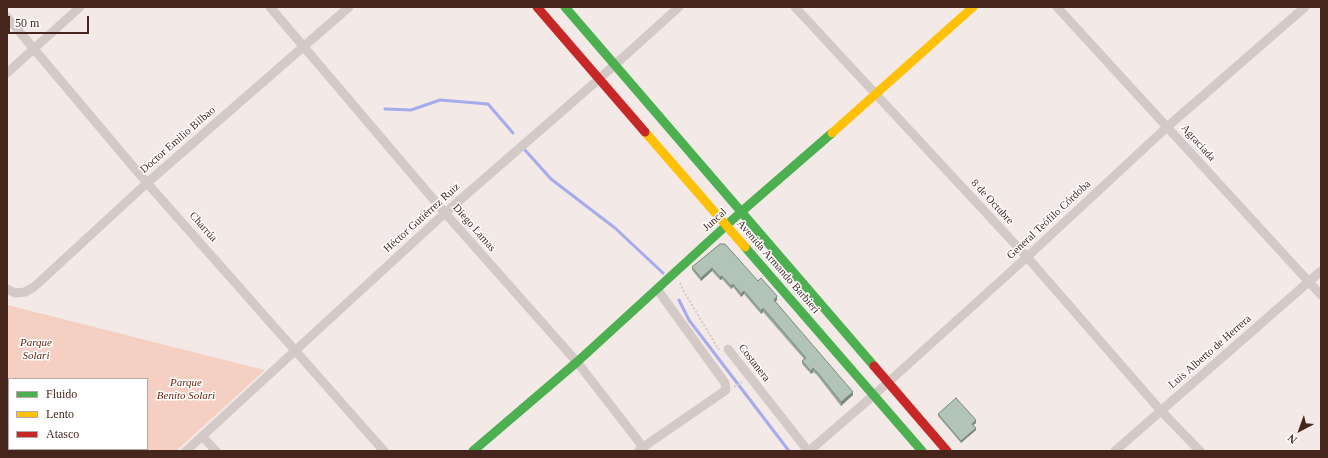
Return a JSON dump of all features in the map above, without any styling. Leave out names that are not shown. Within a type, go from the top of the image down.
[{"type":"street","points":[[7,73],[80,7]]},
{"type":"street","name":"Diego Lamas","points":[[270,7],[445,213],[577,362],[641,449]]},
{"type":"street","name":"Doctor Emilio Bilbao","points":[[7,289],[15,293],[25,292],[34,287],[147,183],[349,7]]},
{"type":"street","name":"Avenida Armando Barbieri","points":[[537,7],[922,451]]},
{"type":"street","name":"Avenida Armando Barbieri","points":[[565,7],[947,451]]},
{"type":"street","name":"Héctor Gutiérrez Ruiz","points":[[186,451],[295,349],[445,213],[679,7]]},
{"type":"street","name":"8 de Octubre","points":[[795,7],[1027,257],[1161,411],[1200,451]]},
{"type":"street","name":"Juncal","points":[[473,451],[577,362],[741,212],[877,94],[973,7]]},
{"type":"street","name":"Agraciada","points":[[1057,7],[1321,295]]},
{"type":"street","name":"General Teófilo Córdoba","points":[[808,451],[874,395],[1168,127],[1305,7]]},
{"type":"street","name":"Charrúa","points":[[7,17],[147,183],[384,451]]},
{"type":"street","name":"Luis Alberto de Herrera","points":[[1115,451],[1321,271]]},
{"type":"street","points":[[641,449],[726,390],[725,382],[657,289]]},
{"type":"street","name":"Costanera","points":[[728,349],[808,451]]},
{"type":"street","points":[[202,436],[216,451]]},
{"type":"path","name":"Costanera","points":[[676,271],[683,290],[719,350],[728,349]]},
{"type":"path","points":[[735,387],[746,379]]},
{"type":"green space","name":"Parque Benito Solari","points":[[7,305],[265,370],[176,451],[7,451]]},
{"type":"building","points":[[720,244],[725,244],[758,281],[761,278],[777,296],[774,300],[853,392],[841,402],[817,372],[813,368],[811,371],[802,361],[806,358],[763,308],[761,311],[744,291],[741,294],[733,284],[731,286],[712,268],[701,278],[692,267]]},
{"type":"building","points":[[956,398],[976,420],[972,424],[976,428],[961,441],[938,414]]},
{"type":"waterway","points":[[385,109],[411,110],[440,100],[488,104],[513,133]]},
{"type":"waterway","points":[[525,150],[551,179],[615,228],[663,273]]},
{"type":"waterway","points":[[679,300],[689,320],[789,451]]},
{"type":"traffic: fast","points":[[565,7],[874,366]]},
{"type":"traffic: fast","points":[[473,451],[577,362],[741,212],[832,133]]},
{"type":"traffic: fast","points":[[745,247],[922,451]]},
{"type":"traffic: slow","points":[[832,133],[973,7]]},
{"type":"traffic: slow","points":[[645,132],[745,247]]},
{"type":"traffic: jam","points":[[537,7],[645,132]]},
{"type":"traffic: jam","points":[[874,366],[947,451]]},
{"type":"park label","name":"Parque Solari","points":[[36,349]]}]
